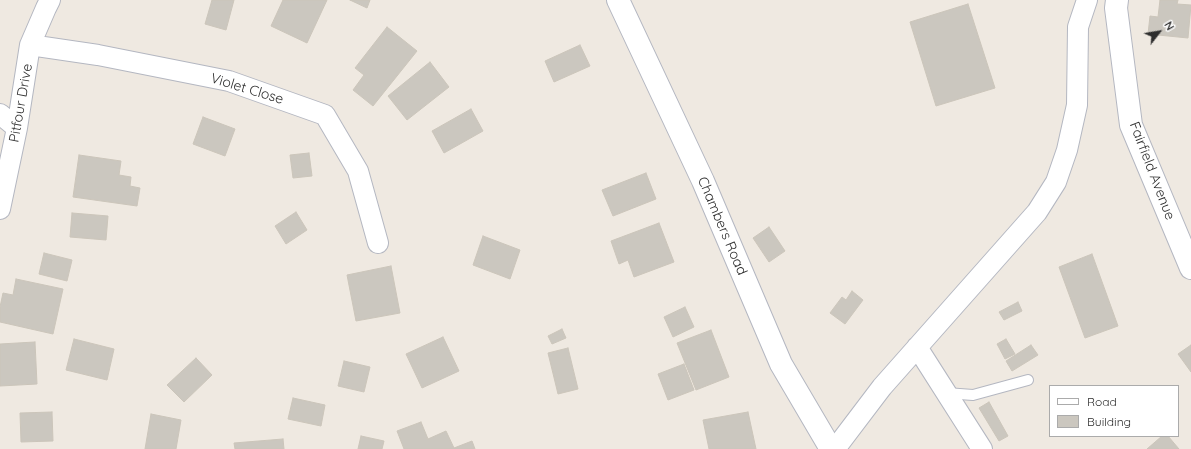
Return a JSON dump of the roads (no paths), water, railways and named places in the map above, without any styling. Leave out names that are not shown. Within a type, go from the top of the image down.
[{"type":"street","name":"Pitfour Drive","points":[[0,209],[17,128],[30,45],[50,0]]},
{"type":"street","name":"Chambers Road","points":[[618,0],[703,181],[781,364],[831,449]]},
{"type":"street","points":[[835,449],[882,387],[1037,212],[1056,182],[1067,150],[1077,105],[1078,28],[1087,0]]},
{"type":"street","name":"Fairfield Avenue","points":[[1117,0],[1116,8],[1131,125],[1191,268]]},
{"type":"street","name":"Violet Close","points":[[30,45],[98,55],[230,81],[325,115],[358,171],[378,243]]},
{"type":"street","points":[[0,114],[17,128]]},
{"type":"street","points":[[917,347],[982,449]]},
{"type":"lane","points":[[946,393],[973,395],[1028,380]]}]
